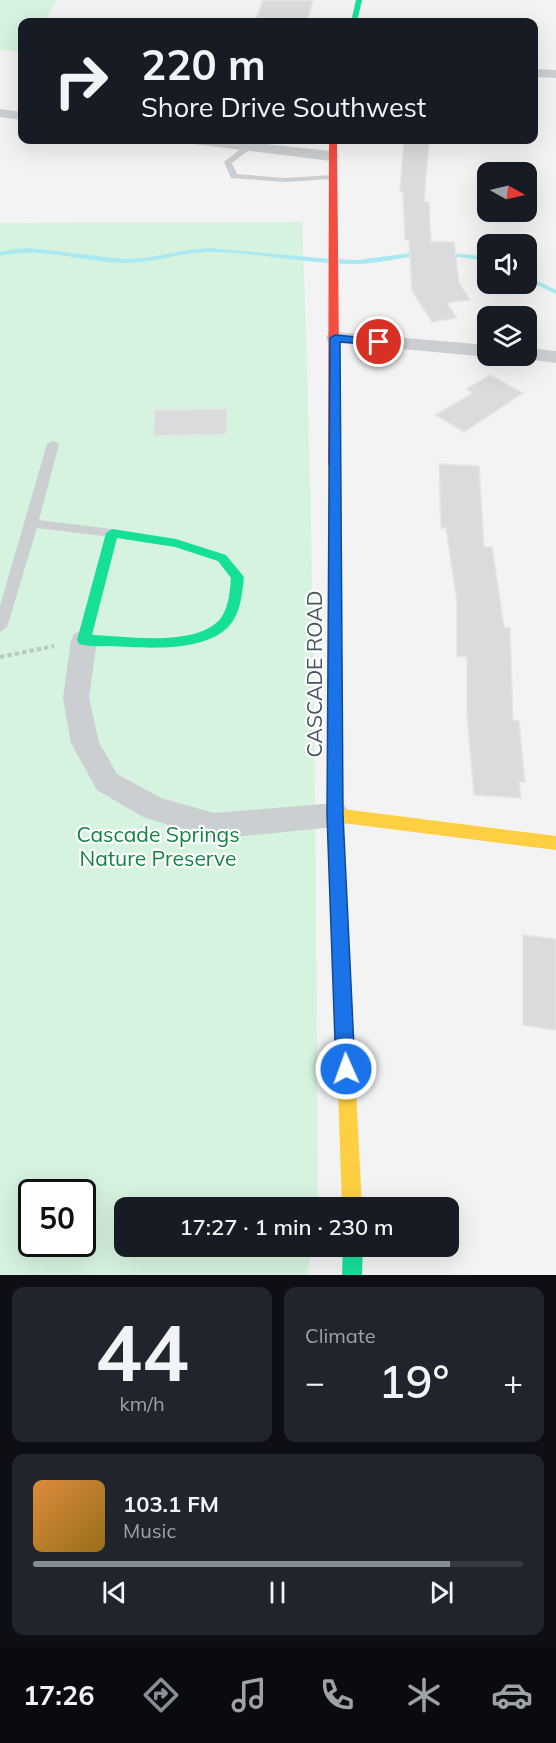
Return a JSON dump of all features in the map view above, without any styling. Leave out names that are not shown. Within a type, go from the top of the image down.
[{"type":"main road","points":[[355,18],[359,0]]},
{"type":"main road","name":"CASCADE ROAD","points":[[332,144],[335,815],[352,1197]]},
{"type":"main road","points":[[111,533],[176,543],[222,558],[238,577],[235,601],[221,627],[189,641],[84,640],[111,533]]},
{"type":"main road","points":[[335,815],[556,843]]},
{"type":"main road","points":[[352,1275],[353,1257]]},
{"type":"street","points":[[538,73],[556,74]]},
{"type":"street","points":[[0,113],[18,115]]},
{"type":"street","points":[[225,144],[331,156]]},
{"type":"street","points":[[335,338],[477,350]]},
{"type":"street","points":[[537,355],[556,357]]},
{"type":"street","points":[[84,640],[76,698],[85,743],[107,782],[153,808],[214,826],[335,815]]},
{"type":"lane","points":[[249,147],[228,162],[234,176],[285,180],[332,177]]},
{"type":"lane","points":[[0,627],[32,523],[53,444]]},
{"type":"lane","points":[[32,523],[111,533]]},
{"type":"path","points":[[0,657],[84,640]]},
{"type":"green space","points":[[0,0],[57,0],[46,18],[18,18],[18,52],[0,50]]},
{"type":"green space","name":"Cascade Springs Nature Preserve","points":[[302,222],[312,591],[318,1197],[114,1197],[114,1257],[310,1257],[307,1275],[0,1275],[0,223]]},
{"type":"building","points":[[263,0],[313,0],[308,18],[256,18]]},
{"type":"building","points":[[404,144],[429,144],[424,202],[429,202],[431,242],[454,242],[459,283],[470,300],[447,303],[457,318],[432,322],[412,291],[409,240],[405,240],[403,192],[400,192]]},
{"type":"building","points":[[490,375],[523,393],[464,432],[435,415],[473,393],[466,389]]},
{"type":"building","points":[[227,409],[226,434],[153,436],[155,410]]},
{"type":"building","points":[[439,464],[479,466],[484,547],[492,547],[504,627],[510,628],[513,720],[519,721],[525,782],[519,782],[521,798],[474,795],[467,715],[467,657],[457,656],[457,602],[446,528],[441,528]]},
{"type":"building","points":[[523,935],[556,939],[556,1030],[523,1025]]},
{"type":"waterway","points":[[0,254],[30,250],[134,261],[209,250],[356,262],[419,254]]},
{"type":"waterway","points":[[445,254],[477,258]]},
{"type":"waterway","points":[[537,282],[556,292]]},
{"type":"traffic: fast","points":[[355,18],[359,0]]},
{"type":"traffic: fast","points":[[112,533],[176,543],[222,558],[238,577],[233,606],[225,622],[213,632],[197,638],[178,641],[158,643],[84,640],[112,533]]},
{"type":"traffic: fast","points":[[335,729],[335,815],[347,1089]]},
{"type":"traffic: fast","points":[[352,1275],[353,1257]]},
{"type":"traffic: slow","points":[[334,465],[335,729]]},
{"type":"traffic: slow","points":[[335,815],[556,843]]},
{"type":"traffic: slow","points":[[347,1089],[352,1197]]},
{"type":"traffic: jam","points":[[333,144],[334,465]]},
{"type":"route","points":[[346,1069],[335,815],[335,338],[379,342]]}]
